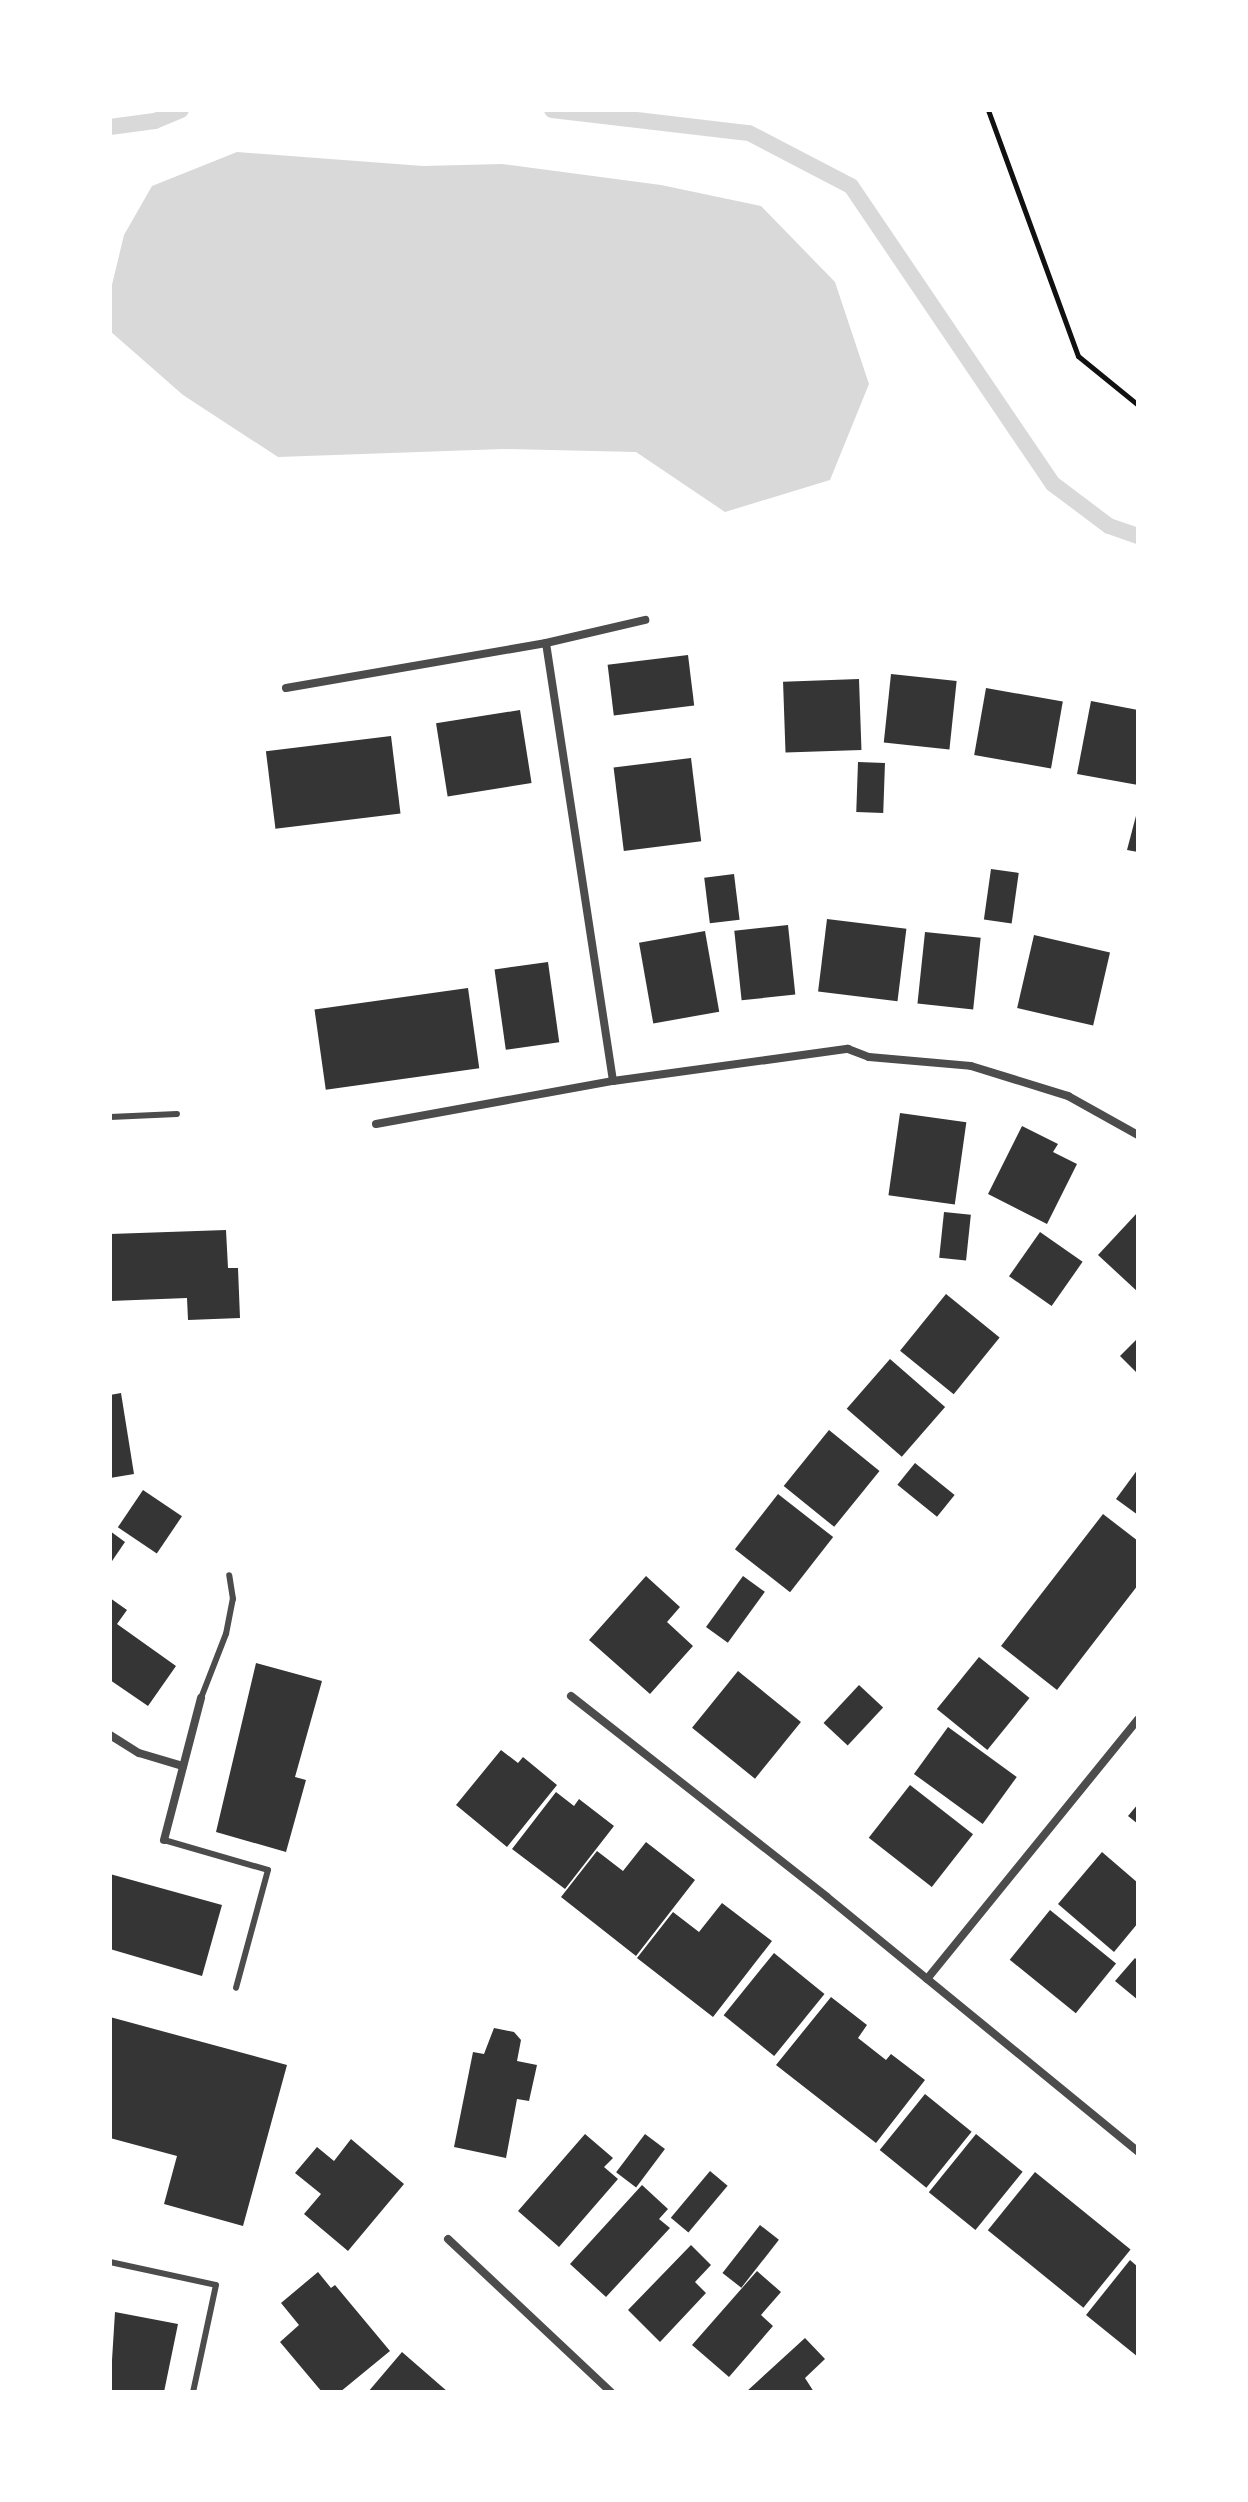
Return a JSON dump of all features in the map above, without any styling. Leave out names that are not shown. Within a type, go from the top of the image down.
[{"type":"street","points":[[286,688],[546,643],[645,620]]},
{"type":"street","points":[[546,643],[613,1081]]},
{"type":"street","points":[[376,1124],[613,1081],[848,1049],[869,1057],[971,1066],[1068,1096],[1138,1135]]},
{"type":"street","points":[[571,1696],[927,1979],[1138,2152]]},
{"type":"street","points":[[164,1840],[201,1698]]},
{"type":"street","points":[[927,1979],[1138,1719]]},
{"type":"street","points":[[110,1735],[139,1753],[183,1766]]},
{"type":"street","points":[[448,2239],[611,2392]]},
{"type":"lane","points":[[110,1117],[177,1114]]},
{"type":"lane","points":[[201,1698],[226,1634],[233,1599],[229,1575]]},
{"type":"lane","points":[[164,1840],[268,1870],[236,1988]]},
{"type":"lane","points":[[110,2262],[216,2285],[193,2392]]},
{"type":"path","points":[[988,110],[1078,356],[1138,405]]},
{"type":"shaded area","points":[[237,152],[423,166],[502,164],[661,185],[761,206],[835,282],[869,384],[830,480],[725,512],[636,452],[503,449],[278,457],[183,395],[110,331],[110,293],[124,235],[152,186]]},
{"type":"building","points":[[688,655],[694,706],[614,715],[608,665]]},
{"type":"building","points":[[891,674],[957,681],[949,750],[884,743]]},
{"type":"building","points":[[859,679],[861,750],[786,753],[783,682]]},
{"type":"building","points":[[986,688],[1063,702],[1051,769],[974,755]]},
{"type":"building","points":[[1091,701],[1138,710],[1138,785],[1077,774]]},
{"type":"building","points":[[520,710],[532,783],[448,796],[436,723]]},
{"type":"building","points":[[391,736],[401,813],[275,829],[266,751]]},
{"type":"building","points":[[691,758],[701,841],[624,851],[614,768]]},
{"type":"building","points":[[858,762],[885,763],[883,813],[856,812]]},
{"type":"building","points":[[1138,812],[1138,852],[1127,850]]},
{"type":"building","points":[[991,869],[1019,873],[1012,923],[984,920]]},
{"type":"building","points":[[734,874],[740,920],[710,923],[704,878]]},
{"type":"building","points":[[827,919],[906,929],[898,1001],[818,991]]},
{"type":"building","points":[[788,925],[795,995],[742,1000],[734,931]]},
{"type":"building","points":[[705,931],[719,1012],[653,1023],[639,943]]},
{"type":"building","points":[[925,932],[981,938],[973,1009],[917,1004]]},
{"type":"building","points":[[1034,935],[1110,953],[1093,1026],[1017,1008]]},
{"type":"building","points":[[548,962],[559,1042],[506,1050],[495,970]]},
{"type":"building","points":[[468,988],[479,1068],[326,1090],[315,1010]]},
{"type":"building","points":[[900,1113],[966,1122],[955,1205],[888,1195]]},
{"type":"building","points":[[1022,1126],[1058,1144],[1053,1152],[1077,1164],[1047,1224],[988,1194]]},
{"type":"building","points":[[944,1212],[971,1215],[966,1261],[939,1258]]},
{"type":"building","points":[[1138,1212],[1138,1292],[1098,1255]]},
{"type":"building","points":[[226,1230],[228,1268],[238,1268],[240,1318],[188,1320],[187,1298],[110,1301],[110,1234]]},
{"type":"building","points":[[1040,1232],[1083,1262],[1052,1306],[1009,1276]]},
{"type":"building","points":[[946,1294],[1000,1337],[954,1394],[900,1351]]},
{"type":"building","points":[[1138,1338],[1138,1374],[1120,1356]]},
{"type":"building","points":[[890,1359],[945,1407],[902,1457],[847,1409]]},
{"type":"building","points":[[121,1393],[134,1474],[110,1478],[110,1395]]},
{"type":"building","points":[[829,1430],[880,1471],[834,1527],[784,1486]]},
{"type":"building","points":[[915,1463],[955,1495],[937,1517],[897,1485]]},
{"type":"building","points":[[1138,1469],[1138,1515],[1116,1499]]},
{"type":"building","points":[[143,1490],[182,1516],[157,1554],[118,1527]]},
{"type":"building","points":[[778,1494],[833,1537],[790,1592],[735,1549]]},
{"type":"building","points":[[1103,1514],[1138,1541],[1138,1585],[1057,1690],[1001,1646]]},
{"type":"building","points":[[110,1531],[125,1542],[110,1564]]},
{"type":"building","points":[[646,1576],[680,1607],[667,1622],[693,1646],[650,1694],[589,1640]]},
{"type":"building","points":[[743,1576],[765,1592],[728,1643],[706,1627]]},
{"type":"building","points":[[110,1598],[127,1610],[117,1624],[176,1666],[148,1706],[110,1680]]},
{"type":"building","points":[[979,1657],[1030,1698],[987,1750],[937,1709]]},
{"type":"building","points":[[256,1663],[322,1681],[295,1777],[306,1780],[286,1852],[216,1832]]},
{"type":"building","points":[[738,1671],[801,1722],[755,1779],[692,1728]]},
{"type":"building","points":[[859,1685],[883,1708],[848,1746],[824,1723]]},
{"type":"building","points":[[948,1727],[1017,1777],[983,1824],[914,1774]]},
{"type":"building","points":[[501,1750],[518,1763],[523,1757],[557,1785],[507,1847],[456,1805]]},
{"type":"building","points":[[910,1785],[973,1834],[932,1887],[869,1838]]},
{"type":"building","points":[[556,1792],[574,1806],[579,1799],[614,1826],[565,1889],[512,1849]]},
{"type":"building","points":[[1138,1804],[1138,1824],[1128,1816]]},
{"type":"building","points":[[646,1842],[695,1880],[636,1956],[561,1897],[597,1851],[623,1871]]},
{"type":"building","points":[[1102,1852],[1138,1883],[1138,1923],[1114,1952],[1058,1904]]},
{"type":"building","points":[[110,1874],[222,1905],[202,1976],[110,1949]]},
{"type":"building","points":[[722,1903],[772,1941],[713,2017],[637,1958],[673,1912],[699,1932]]},
{"type":"building","points":[[1050,1910],[1116,1963],[1076,2013],[1010,1960]]},
{"type":"building","points":[[774,1953],[825,1994],[774,2056],[724,2015]]},
{"type":"building","points":[[1135,1958],[1138,1961],[1138,2000],[1115,1981]]},
{"type":"building","points":[[831,1997],[867,2025],[858,2038],[886,2060],[891,2054],[925,2080],[876,2143],[776,2065]]},
{"type":"building","points":[[110,2017],[287,2065],[243,2226],[164,2204],[177,2156],[110,2138]]},
{"type":"building","points":[[494,2028],[514,2032],[521,2040],[517,2061],[537,2065],[529,2101],[517,2099],[506,2158],[454,2147],[473,2052],[484,2054]]},
{"type":"building","points":[[925,2094],[972,2132],[926,2188],[880,2150]]},
{"type":"building","points":[[585,2134],[613,2158],[604,2167],[618,2179],[559,2247],[518,2211]]},
{"type":"building","points":[[645,2134],[665,2149],[636,2187],[616,2172]]},
{"type":"building","points":[[976,2134],[1023,2172],[975,2230],[929,2192]]},
{"type":"building","points":[[351,2139],[404,2184],[348,2251],[304,2214],[321,2194],[295,2173],[317,2147],[334,2161]]},
{"type":"building","points":[[710,2171],[728,2186],[688,2233],[671,2218]]},
{"type":"building","points":[[1035,2172],[1131,2249],[1083,2308],[988,2230]]},
{"type":"building","points":[[642,2185],[668,2209],[659,2219],[670,2228],[606,2297],[570,2264]]},
{"type":"building","points":[[760,2225],[779,2240],[741,2288],[722,2273]]},
{"type":"building","points":[[691,2245],[711,2265],[695,2282],[706,2293],[660,2342],[628,2310]]},
{"type":"building","points":[[1130,2260],[1138,2267],[1138,2357],[1086,2315]]},
{"type":"building","points":[[757,2271],[781,2292],[761,2315],[773,2326],[729,2377],[692,2345]]},
{"type":"building","points":[[318,2272],[331,2288],[335,2285],[390,2351],[340,2392],[322,2392],[280,2342],[299,2325],[281,2303]]},
{"type":"building","points":[[115,2312],[178,2324],[164,2392],[110,2392]]},
{"type":"building","points":[[805,2338],[825,2359],[805,2378],[814,2392],[746,2392]]},
{"type":"building","points":[[402,2352],[448,2392],[368,2392]]},
{"type":"waterway","points":[[110,127],[155,121],[181,110]]},
{"type":"waterway","points":[[552,110],[749,133],[851,186],[1053,484],[1109,526],[1138,536]]}]
